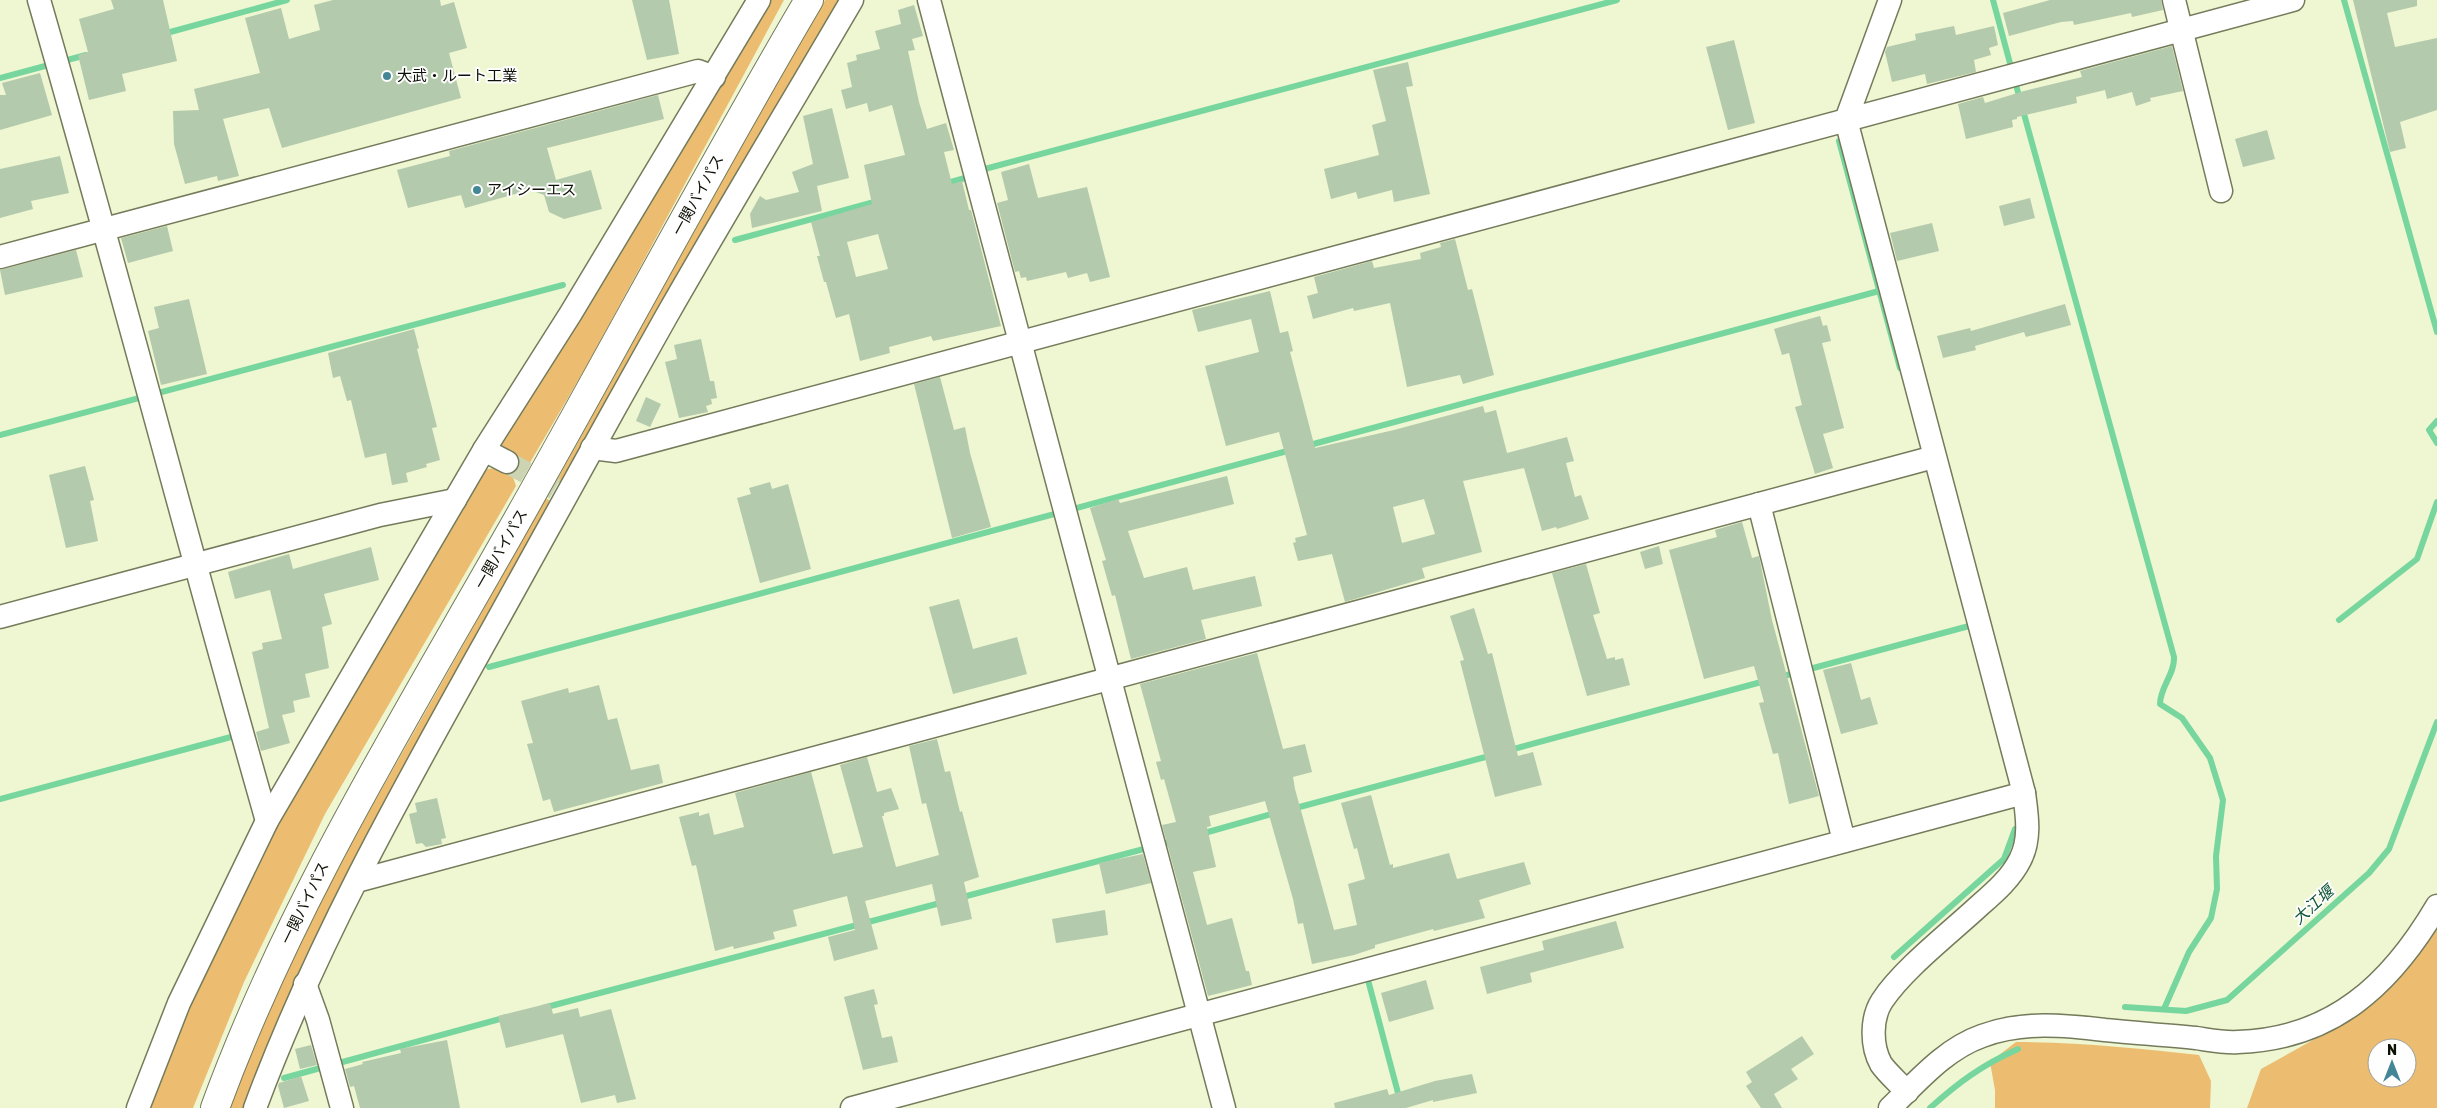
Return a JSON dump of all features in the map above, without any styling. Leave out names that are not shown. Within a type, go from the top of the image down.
[{"type":"highway","points":[[768,70],[799,0]]},
{"type":"highway","name":"一関バイパス","points":[[215,1108],[263,992],[337,837],[552,459],[768,70],[809,0]]},
{"type":"street","points":[[39,0],[105,229],[195,565],[267,821]]},
{"type":"street","points":[[138,1108],[179,1003],[267,821],[484,450],[571,313],[759,0]]},
{"type":"street","points":[[254,1108],[305,984],[357,881],[467,676],[561,492],[592,448],[668,313],[852,0]]},
{"type":"street","points":[[929,0],[1224,1108]]},
{"type":"street","points":[[1890,0],[1846,120],[2024,793],[2028,823],[2026,842],[2020,860],[2001,886],[1911,968],[1882,1001],[1875,1016],[1876,1051],[1881,1064],[1906,1092]]},
{"type":"street","points":[[2174,0],[2222,191]]},
{"type":"street","points":[[592,448],[616,451],[2293,0]]},
{"type":"street","points":[[0,258],[698,71],[714,77]]},
{"type":"street","points":[[484,450],[506,462]]},
{"type":"street","points":[[357,881],[1109,677],[1934,457]]},
{"type":"street","points":[[0,617],[380,515],[456,500]]},
{"type":"street","points":[[1759,504],[1844,841]]},
{"type":"street","points":[[852,1108],[2024,793]]},
{"type":"street","points":[[1890,1108],[1954,1049],[1981,1036],[2008,1028],[2040,1025],[2072,1026],[2236,1042],[2295,1034],[2341,1014],[2384,980],[2422,932],[2437,906]]},
{"type":"street","points":[[305,984],[318,1020],[342,1108]]},
{"type":"shaded area","points":[[768,0],[784,0],[589,362],[528,466],[502,449],[502,440]]},
{"type":"shaded area","points":[[825,0],[841,0],[561,483],[556,482],[779,78]]},
{"type":"shaded area","points":[[494,468],[513,477],[516,486],[325,814],[244,982],[193,1108],[150,1108],[189,1007],[265,841],[483,470]]},
{"type":"shaded area","points":[[546,498],[550,501],[551,507],[368,832],[306,955],[243,1108],[230,1108],[247,1061],[309,924],[380,792]]},
{"type":"shaded area","points":[[2437,924],[2437,1108],[2247,1108],[2261,1069],[2358,1015],[2411,963]]},
{"type":"shaded area","points":[[2016,1042],[2107,1046],[2199,1055],[2211,1081],[2210,1108],[1995,1108],[1995,1090],[1990,1062]]},
{"type":"building","points":[[111,0],[163,0],[177,61],[122,74],[126,91],[89,100],[78,55],[88,52],[79,19],[114,9]]},
{"type":"building","points":[[333,0],[440,0],[441,6],[454,2],[467,48],[449,53],[461,98],[282,148],[269,108],[223,119],[239,176],[218,181],[217,176],[185,184],[174,144],[173,111],[199,110],[194,89],[260,73],[245,18],[281,8],[289,39],[320,30],[314,5]]},
{"type":"building","points":[[632,0],[669,0],[679,54],[647,60]]},
{"type":"building","points":[[2050,0],[2161,0],[2163,10],[2132,17],[2131,13],[2074,25],[2073,21],[2061,22],[2009,36],[2003,13]]},
{"type":"building","points":[[2353,0],[2417,0],[2417,6],[2387,13],[2395,47],[2437,38],[2437,110],[2400,122],[2406,148],[2390,152]]},
{"type":"building","points":[[914,5],[923,36],[912,39],[915,50],[908,51],[919,102],[927,129],[946,123],[954,150],[944,152],[952,184],[962,181],[1001,326],[933,341],[931,336],[889,347],[890,353],[860,361],[849,314],[836,318],[817,256],[820,256],[811,222],[872,204],[864,165],[905,155],[892,105],[869,112],[867,103],[846,109],[841,90],[852,87],[847,63],[857,60],[856,55],[880,49],[875,31],[901,24],[898,10]],"holes":[[[878,234],[888,269],[856,277],[847,242]]]},
{"type":"building","points":[[1954,26],[1956,35],[1994,26],[1998,45],[1989,48],[1991,55],[1974,60],[1976,72],[1927,84],[1925,74],[1892,82],[1885,52],[1887,47],[1916,40],[1915,34]]},
{"type":"building","points":[[1734,40],[1755,123],[1728,130],[1706,47]]},
{"type":"building","points":[[2172,46],[2183,91],[2150,98],[2151,101],[2136,106],[2132,92],[2107,99],[2105,90],[2076,97],[2077,103],[2017,117],[2017,119],[2012,120],[2013,127],[1966,139],[1958,104],[1983,97],[1985,103],[2082,77],[2080,71]]},
{"type":"building","points":[[1408,62],[1413,86],[1406,87],[1430,194],[1394,202],[1392,190],[1358,199],[1356,192],[1331,199],[1324,169],[1379,155],[1372,125],[1386,121],[1373,70]]},
{"type":"building","points":[[40,73],[52,115],[0,130],[0,95],[6,95],[2,83]]},
{"type":"building","points":[[658,95],[664,119],[547,148],[556,180],[591,170],[602,209],[564,219],[549,212],[544,195],[530,190],[465,208],[461,195],[408,208],[397,170],[450,156],[449,151]]},
{"type":"building","points":[[832,108],[849,178],[817,186],[822,211],[752,228],[750,214],[760,196],[766,200],[799,192],[792,172],[813,164],[803,116]]},
{"type":"building","points":[[2267,130],[2275,159],[2243,167],[2235,139]]},
{"type":"building","points":[[60,156],[69,193],[31,201],[33,209],[0,218],[0,169]]},
{"type":"building","points":[[1029,164],[1038,198],[1087,187],[1110,277],[1090,282],[1087,273],[1068,278],[1066,272],[1027,281],[1026,277],[1021,278],[1019,271],[1015,272],[997,203],[1008,200],[1001,172]]},
{"type":"building","points":[[2030,198],[2035,218],[2004,226],[1999,206]]},
{"type":"building","points":[[1932,223],[1939,251],[1897,261],[1890,233]]},
{"type":"building","points":[[167,226],[173,251],[128,263],[121,238]]},
{"type":"building","points":[[1455,239],[1468,290],[1472,289],[1494,375],[1463,384],[1460,375],[1407,387],[1390,303],[1354,311],[1353,308],[1313,319],[1307,296],[1318,293],[1314,277],[1372,261],[1374,268],[1421,259],[1420,253],[1441,247],[1440,243]]},
{"type":"building","points":[[76,250],[83,277],[5,295],[0,270]]},
{"type":"building","points":[[1270,291],[1280,333],[1288,331],[1293,351],[1290,352],[1315,448],[1394,430],[1483,406],[1485,413],[1496,410],[1507,453],[1567,437],[1574,461],[1566,463],[1575,497],[1581,495],[1589,519],[1557,529],[1556,527],[1542,531],[1524,468],[1463,481],[1482,552],[1422,568],[1425,578],[1345,602],[1332,554],[1298,561],[1293,543],[1296,542],[1295,538],[1307,535],[1279,432],[1226,446],[1205,366],[1259,352],[1251,319],[1198,332],[1192,310]],"holes":[[[1424,499],[1435,534],[1402,543],[1393,507]]]},
{"type":"building","points":[[189,299],[207,374],[161,385],[148,331],[159,328],[154,307]]},
{"type":"building","points":[[2065,304],[2071,325],[2026,337],[2024,332],[1975,346],[1976,350],[1943,358],[1937,336],[1970,328],[1971,331]]},
{"type":"building","points":[[1820,316],[1823,326],[1827,325],[1831,341],[1822,343],[1844,428],[1823,434],[1833,468],[1815,474],[1795,407],[1802,405],[1789,353],[1782,355],[1774,329]]},
{"type":"building","points":[[414,329],[419,348],[417,349],[437,427],[432,428],[440,460],[426,464],[427,467],[406,473],[408,482],[392,485],[386,453],[365,458],[351,400],[347,401],[340,376],[333,378],[328,353]]},
{"type":"building","points":[[701,339],[710,381],[714,381],[717,398],[711,399],[712,404],[706,406],[708,412],[679,418],[665,362],[677,359],[674,345]]},
{"type":"building","points":[[940,377],[954,430],[965,427],[970,453],[991,527],[952,538],[914,384]]},
{"type":"building","points":[[646,397],[661,404],[650,427],[636,421]]},
{"type":"building","points":[[85,466],[94,500],[90,501],[98,541],[66,548],[49,475]]},
{"type":"building","points":[[1227,476],[1234,504],[1128,531],[1144,578],[1187,567],[1193,590],[1255,576],[1262,606],[1201,620],[1206,639],[1131,659],[1115,595],[1112,596],[1102,561],[1106,560],[1090,508],[1118,499],[1120,503]]},
{"type":"building","points":[[770,482],[772,489],[788,484],[811,569],[760,583],[737,498],[751,494],[749,488]]},
{"type":"building","points":[[1742,522],[1752,558],[1759,556],[1772,620],[1819,796],[1789,804],[1778,753],[1773,754],[1759,703],[1764,702],[1754,666],[1704,679],[1669,550],[1717,537],[1715,530]]},
{"type":"building","points":[[1659,546],[1663,564],[1645,569],[1640,552]]},
{"type":"building","points":[[371,547],[379,580],[324,594],[332,624],[322,627],[329,668],[305,674],[310,697],[293,701],[295,712],[282,715],[290,743],[261,751],[256,732],[269,728],[252,652],[263,649],[262,643],[282,639],[270,590],[235,599],[228,572],[289,554],[293,569]]},
{"type":"building","points":[[1586,564],[1600,613],[1593,615],[1607,659],[1623,658],[1630,685],[1587,696],[1552,573]]},
{"type":"building","points":[[959,599],[973,649],[1017,637],[1027,674],[953,694],[929,607]]},
{"type":"building","points":[[1474,608],[1488,654],[1492,653],[1518,756],[1533,752],[1542,785],[1495,797],[1460,661],[1464,660],[1450,616]]},
{"type":"building","points":[[1257,653],[1283,749],[1305,744],[1312,772],[1293,777],[1334,930],[1357,925],[1348,884],[1365,879],[1357,848],[1354,849],[1341,803],[1371,795],[1390,865],[1393,864],[1393,868],[1449,853],[1457,879],[1524,862],[1531,884],[1479,900],[1485,918],[1434,931],[1433,929],[1375,945],[1375,948],[1354,955],[1312,964],[1303,923],[1298,924],[1293,899],[1265,801],[1209,816],[1211,826],[1207,827],[1216,867],[1193,872],[1207,925],[1232,918],[1246,971],[1249,971],[1252,985],[1208,996],[1162,825],[1176,822],[1164,779],[1161,780],[1156,762],[1161,761],[1140,684]]},
{"type":"building","points":[[1851,663],[1861,700],[1870,697],[1878,724],[1841,734],[1823,670]]},
{"type":"building","points":[[599,685],[608,720],[617,718],[631,770],[659,764],[663,783],[554,812],[550,799],[543,801],[527,744],[533,743],[521,701],[568,688],[569,693]]},
{"type":"building","points":[[937,739],[945,772],[950,771],[979,877],[964,882],[972,919],[941,926],[932,884],[865,901],[878,949],[834,961],[828,937],[855,930],[847,896],[793,910],[797,926],[773,932],[775,939],[734,949],[733,946],[715,951],[696,865],[692,866],[679,817],[699,812],[699,816],[709,813],[714,835],[744,827],[735,793],[811,772],[833,854],[863,847],[840,765],[867,757],[877,792],[891,788],[899,809],[884,813],[884,816],[882,816],[896,867],[939,855],[926,803],[922,804],[909,746]]},
{"type":"building","points":[[437,798],[446,838],[441,839],[442,844],[426,847],[422,843],[416,844],[409,814],[417,812],[415,803]]},
{"type":"building","points":[[1143,854],[1151,883],[1106,894],[1099,863]]},
{"type":"building","points":[[1105,910],[1108,935],[1056,943],[1052,919]]},
{"type":"building","points":[[1616,921],[1624,948],[1530,973],[1532,982],[1487,994],[1480,967],[1544,950],[1542,941]]},
{"type":"building","points":[[1426,980],[1434,1009],[1389,1022],[1381,993]]},
{"type":"building","points":[[874,989],[878,1004],[874,1005],[882,1038],[892,1036],[898,1062],[863,1070],[844,997]]},
{"type":"building","points":[[550,1003],[553,1014],[578,1008],[580,1017],[611,1009],[636,1099],[617,1103],[615,1095],[581,1103],[563,1034],[506,1048],[498,1016]]},
{"type":"building","points":[[1802,1036],[1814,1054],[1791,1069],[1798,1079],[1774,1094],[1782,1108],[1761,1108],[1746,1086],[1752,1082],[1746,1072]]},
{"type":"building","points":[[447,1040],[460,1108],[360,1108],[354,1086],[350,1087],[345,1069],[363,1064],[362,1062],[401,1053],[400,1049]]},
{"type":"building","points":[[311,1045],[317,1065],[300,1069],[295,1049]]},
{"type":"building","points":[[1472,1074],[1477,1093],[1433,1102],[1433,1100],[1406,1108],[1335,1108],[1334,1103],[1387,1089],[1389,1095],[1435,1081]]},
{"type":"building","points":[[301,1076],[309,1101],[284,1108],[278,1086],[279,1083]]},
{"type":"waterway","points":[[163,34],[287,0]]},
{"type":"waterway","points":[[944,184],[965,178],[981,170],[1617,0]]},
{"type":"waterway","points":[[1993,0],[2011,67]]},
{"type":"waterway","points":[[2344,0],[2437,332]]},
{"type":"waterway","points":[[0,78],[86,55]]},
{"type":"waterway","points":[[2016,85],[2174,657],[2174,663],[2162,692],[2160,704],[2182,718],[2210,758],[2223,800],[2216,856],[2217,889],[2211,918],[2189,952],[2164,1009]]},
{"type":"waterway","points":[[1839,141],[1900,368]]},
{"type":"waterway","points":[[735,240],[878,201]]},
{"type":"waterway","points":[[0,435],[563,285]]},
{"type":"waterway","points":[[1306,446],[1879,291]]},
{"type":"waterway","points":[[2437,421],[2429,430],[2437,443]]},
{"type":"waterway","points":[[489,667],[1291,450]]},
{"type":"waterway","points":[[2339,620],[2417,559],[2437,502]]},
{"type":"waterway","points":[[1780,677],[1969,626]]},
{"type":"waterway","points":[[1510,750],[1765,681]]},
{"type":"waterway","name":"大江堰","points":[[2125,1007],[2186,1011],[2227,1000],[2369,873],[2389,849],[2437,722]]},
{"type":"waterway","points":[[0,799],[231,737]]},
{"type":"waterway","points":[[1292,809],[1493,755]]},
{"type":"waterway","points":[[1201,834],[1275,813]]},
{"type":"waterway","points":[[1894,957],[2004,859],[2015,829]]},
{"type":"waterway","points":[[959,898],[1174,841]]},
{"type":"waterway","points":[[543,1008],[944,902]]},
{"type":"waterway","points":[[1368,980],[1402,1108]]},
{"type":"waterway","points":[[284,1078],[507,1017]]},
{"type":"waterway","name":"大江堰","points":[[1930,1108],[1971,1075],[1993,1061],[2018,1049]]},
{"type":"tunnel","points":[[507,462],[555,489]]},
{"type":"place","name":"大武・ルート工業","points":[[387,76]]},
{"type":"place","name":"アイシーエス","points":[[477,190]]}]
